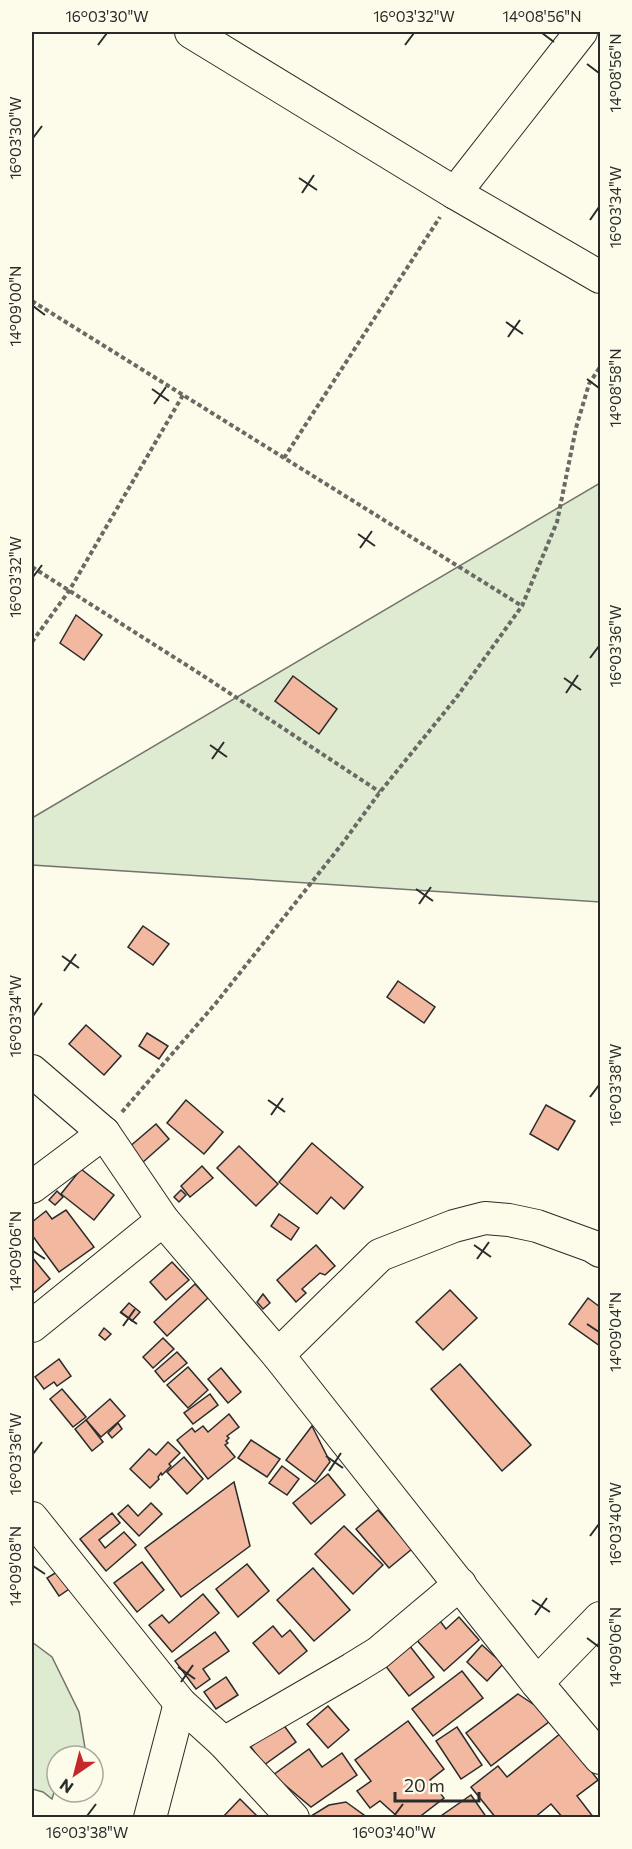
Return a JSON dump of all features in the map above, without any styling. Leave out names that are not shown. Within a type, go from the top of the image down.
[{"type":"street","points":[[191,32],[455,194],[600,277]]},
{"type":"street","points":[[455,194],[581,32]]},
{"type":"street","points":[[32,1071],[104,1132],[163,1220],[278,1355],[537,1683],[600,1758]]},
{"type":"street","points":[[32,1187],[104,1132]]},
{"type":"street","points":[[278,1355],[381,1255],[454,1226],[485,1218],[509,1220],[537,1226],[600,1251]]},
{"type":"street","points":[[32,1326],[163,1220]]},
{"type":"street","points":[[32,1518],[180,1703],[224,1743],[293,1818]]},
{"type":"street","points":[[224,1743],[369,1658],[460,1584]]},
{"type":"street","points":[[537,1683],[600,1618]]},
{"type":"street","points":[[150,1818],[180,1703]]},
{"type":"path","points":[[284,458],[455,194]]},
{"type":"path","points":[[32,301],[522,606]]},
{"type":"path","points":[[104,1132],[216,1003],[456,698],[522,606],[557,522],[576,428],[589,384],[600,367]]},
{"type":"path","points":[[32,642],[69,591],[183,395]]},
{"type":"path","points":[[32,567],[380,792]]},
{"type":"green space","points":[[600,483],[600,902],[32,865],[32,818]]},
{"type":"green space","points":[[32,1642],[52,1657],[79,1712],[84,1744],[45,1744],[45,1794],[32,1789]]},
{"type":"building","points":[[76,615],[102,635],[84,660],[60,643]]},
{"type":"building","points":[[293,676],[337,709],[319,734],[275,701]]},
{"type":"building","points":[[143,926],[169,944],[153,965],[128,947]]},
{"type":"building","points":[[398,981],[435,1007],[424,1023],[387,997]]},
{"type":"building","points":[[86,1025],[121,1056],[104,1075],[69,1044]]},
{"type":"building","points":[[147,1033],[168,1046],[159,1059],[139,1046]]},
{"type":"building","points":[[186,1100],[223,1132],[204,1154],[167,1123]]},
{"type":"building","points":[[546,1105],[575,1121],[558,1150],[530,1134]]},
{"type":"building","points":[[156,1124],[169,1139],[142,1163],[128,1148]]},
{"type":"building","points":[[312,1143],[363,1187],[344,1209],[331,1197],[317,1214],[279,1182]]},
{"type":"building","points":[[239,1146],[278,1184],[256,1206],[217,1168]]},
{"type":"building","points":[[202,1166],[213,1178],[190,1197],[181,1186]]},
{"type":"building","points":[[81,1169],[114,1195],[94,1220],[61,1194]]},
{"type":"building","points":[[181,1190],[186,1195],[179,1202],[174,1197]]},
{"type":"building","points":[[57,1191],[63,1197],[55,1205],[49,1200]]},
{"type":"building","points":[[66,1210],[94,1247],[59,1272],[32,1235],[32,1222],[46,1211],[52,1219]]},
{"type":"building","points":[[279,1214],[299,1228],[291,1240],[271,1226]]},
{"type":"building","points":[[316,1245],[335,1266],[325,1275],[320,1273],[302,1289],[306,1293],[296,1302],[277,1280]]},
{"type":"building","points":[[32,1257],[50,1279],[32,1294]]},
{"type":"building","points":[[172,1262],[189,1280],[166,1300],[150,1282]]},
{"type":"building","points":[[195,1284],[208,1298],[167,1336],[154,1322]]},
{"type":"building","points":[[450,1290],[477,1318],[443,1350],[416,1322]]},
{"type":"building","points":[[263,1294],[270,1303],[263,1309],[257,1302]]},
{"type":"building","points":[[588,1298],[600,1307],[600,1346],[569,1324]]},
{"type":"building","points":[[129,1303],[140,1312],[132,1321],[121,1312]]},
{"type":"building","points":[[104,1328],[111,1334],[105,1340],[99,1335]]},
{"type":"building","points":[[163,1338],[174,1349],[153,1368],[143,1357]]},
{"type":"building","points":[[177,1352],[187,1363],[164,1382],[155,1371]]},
{"type":"building","points":[[59,1359],[71,1376],[57,1386],[54,1382],[44,1389],[35,1377]]},
{"type":"building","points":[[460,1364],[531,1445],[502,1471],[431,1389]]},
{"type":"building","points":[[188,1367],[208,1390],[188,1408],[167,1385]]},
{"type":"building","points":[[221,1368],[241,1392],[228,1403],[208,1379]]},
{"type":"building","points":[[62,1389],[86,1417],[73,1427],[50,1399]]},
{"type":"building","points":[[210,1394],[218,1405],[193,1424],[184,1413]]},
{"type":"building","points":[[110,1399],[125,1416],[101,1437],[86,1420]]},
{"type":"building","points":[[229,1414],[239,1427],[227,1436],[228,1443],[225,1445],[235,1457],[208,1479],[177,1440],[192,1428],[195,1432],[203,1426],[208,1432]]},
{"type":"building","points":[[86,1420],[103,1442],[92,1451],[75,1429]]},
{"type":"building","points":[[118,1423],[122,1429],[112,1438],[108,1433]]},
{"type":"building","points":[[312,1426],[330,1462],[315,1482],[286,1460]]},
{"type":"building","points":[[251,1440],[280,1459],[267,1477],[238,1458]]},
{"type":"building","points":[[168,1442],[180,1453],[150,1488],[130,1469],[149,1449],[156,1455]]},
{"type":"building","points":[[184,1457],[203,1479],[187,1494],[167,1472]]},
{"type":"building","points":[[282,1466],[299,1479],[287,1495],[269,1483]]},
{"type":"building","points":[[328,1474],[345,1495],[311,1524],[293,1503]]},
{"type":"building","points":[[234,1482],[250,1546],[181,1597],[145,1548]]},
{"type":"building","points":[[151,1503],[162,1514],[139,1536],[118,1514],[128,1505],[138,1516]]},
{"type":"building","points":[[378,1510],[412,1549],[389,1568],[356,1529]]},
{"type":"building","points":[[112,1513],[120,1523],[99,1540],[105,1548],[124,1532],[136,1545],[106,1571],[80,1539]]},
{"type":"building","points":[[344,1526],[383,1565],[353,1594],[315,1554]]},
{"type":"building","points":[[142,1562],[164,1590],[137,1612],[114,1583]]},
{"type":"building","points":[[247,1564],[269,1591],[238,1617],[216,1589]]},
{"type":"building","points":[[313,1568],[350,1610],[314,1641],[277,1600]]},
{"type":"building","points":[[60,1570],[72,1587],[59,1596],[47,1578]]},
{"type":"building","points":[[203,1594],[219,1613],[172,1652],[149,1625],[162,1615],[169,1623]]},
{"type":"building","points":[[437,1617],[446,1629],[459,1617],[479,1640],[444,1671],[414,1637]]},
{"type":"building","points":[[273,1626],[282,1637],[290,1630],[307,1651],[279,1674],[253,1643]]},
{"type":"building","points":[[215,1632],[229,1651],[203,1669],[210,1679],[196,1689],[175,1661]]},
{"type":"building","points":[[409,1645],[434,1677],[409,1696],[384,1664]]},
{"type":"building","points":[[482,1645],[503,1664],[487,1681],[467,1662]]},
{"type":"building","points":[[462,1671],[483,1698],[433,1736],[412,1709]]},
{"type":"building","points":[[226,1677],[238,1695],[216,1709],[204,1692]]},
{"type":"building","points":[[518,1694],[554,1718],[491,1766],[466,1733]]},
{"type":"building","points":[[328,1706],[349,1730],[328,1748],[307,1724]]},
{"type":"building","points":[[280,1720],[296,1742],[264,1765],[248,1743]]},
{"type":"building","points":[[408,1721],[444,1769],[430,1780],[444,1798],[418,1818],[399,1818],[380,1801],[370,1808],[357,1791],[371,1781],[355,1760]]},
{"type":"building","points":[[457,1727],[482,1765],[461,1779],[436,1741]]},
{"type":"building","points":[[561,1733],[598,1780],[577,1796],[594,1818],[563,1818],[551,1804],[534,1818],[496,1818],[471,1787],[498,1766],[507,1777]]},
{"type":"building","points":[[309,1749],[322,1767],[342,1753],[357,1775],[311,1807],[273,1775]]},
{"type":"building","points":[[471,1795],[487,1818],[438,1818]]},
{"type":"building","points":[[240,1799],[259,1818],[222,1818]]},
{"type":"building","points":[[346,1802],[368,1818],[311,1816],[329,1805]]}]
